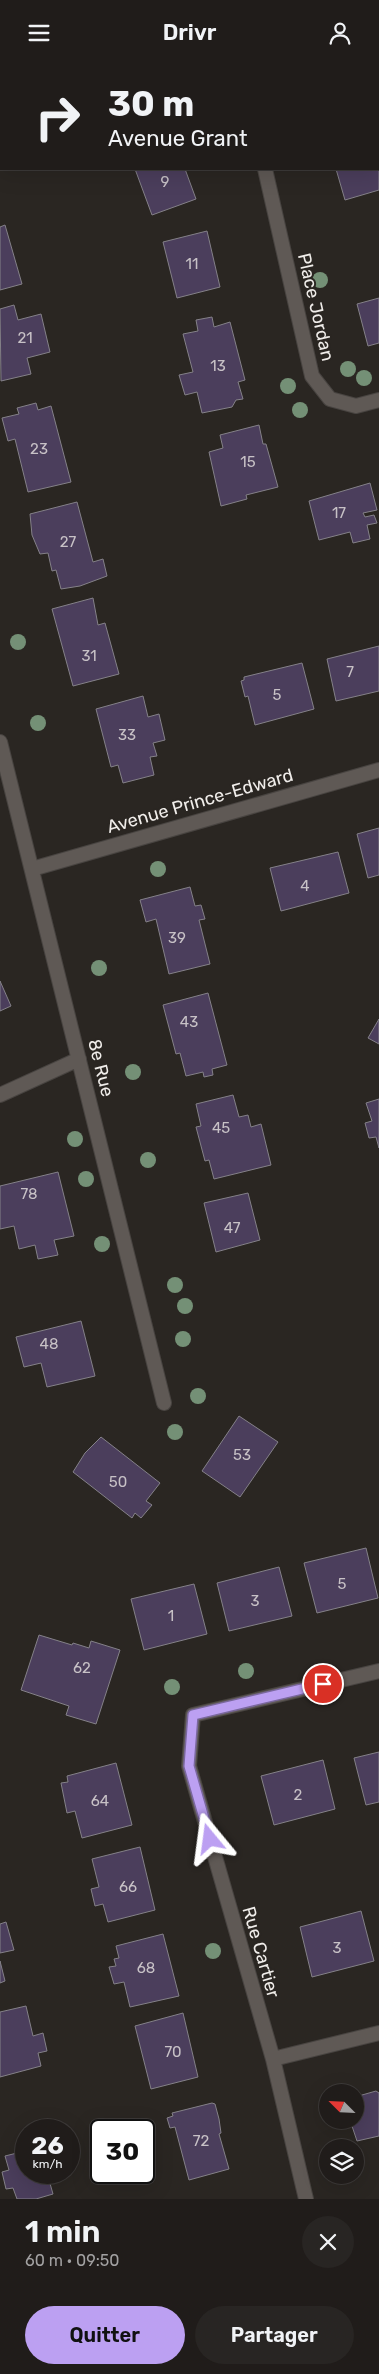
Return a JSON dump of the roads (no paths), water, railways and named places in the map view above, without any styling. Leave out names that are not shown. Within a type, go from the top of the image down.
[{"type":"street","name":"Place Jordan","points":[[265,170],[312,376],[330,399],[356,405],[379,400]]},
{"type":"street","name":"8e Rue","points":[[0,742],[164,1403]]},
{"type":"street","name":"Avenue Prince-Edward","points":[[32,869],[379,770]]},
{"type":"street","points":[[0,1095],[79,1059]]},
{"type":"street","name":"Rue Cartier","points":[[306,2199],[273,2059],[189,1766],[193,1715],[379,1671]]},
{"type":"street","points":[[273,2059],[379,2033]]}]
